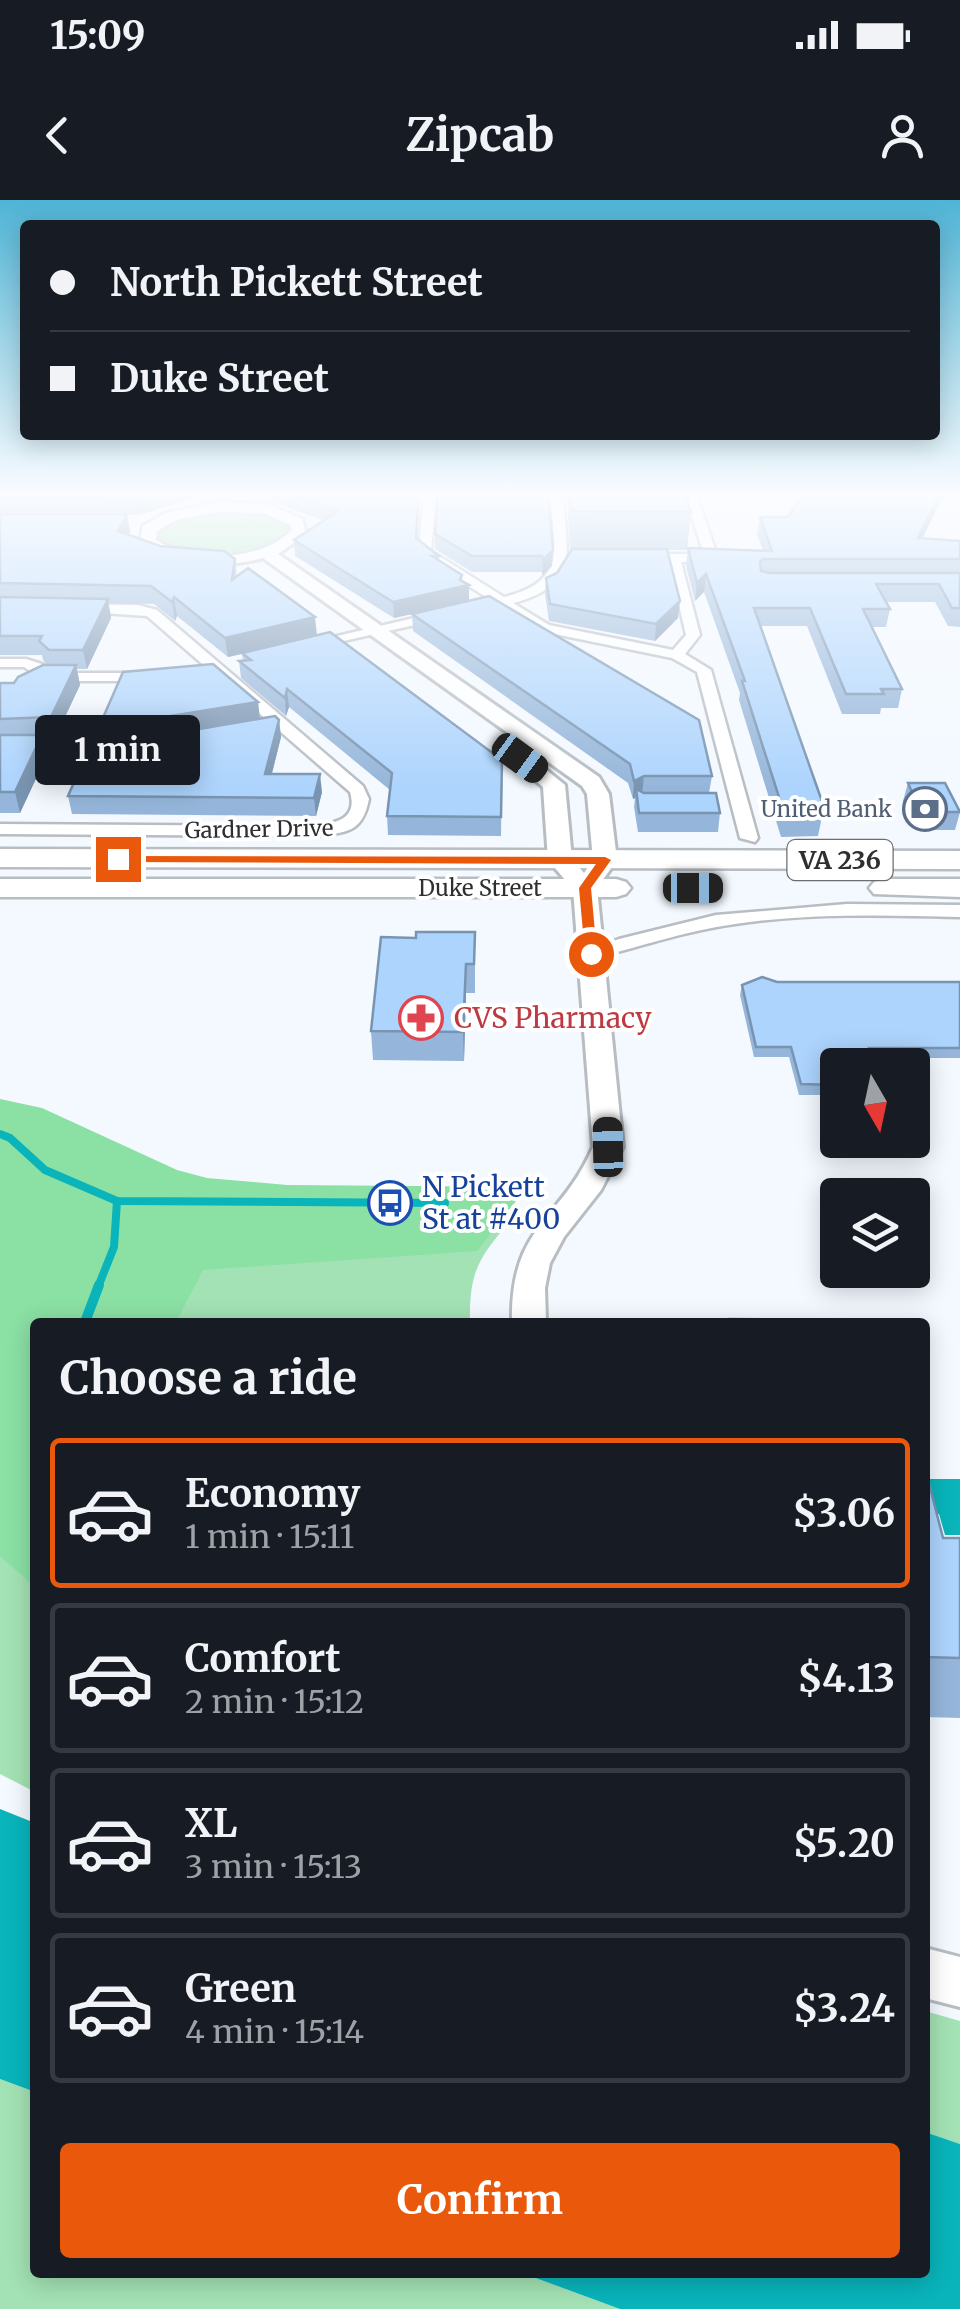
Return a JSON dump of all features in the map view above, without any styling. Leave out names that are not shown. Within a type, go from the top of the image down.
[{"type":"main road","name":"Duke Street","points":[[0,858],[960,860]]},
{"type":"main road","name":"Duke Street","points":[[0,888],[960,888]]},
{"type":"street","points":[[299,591],[591,782],[598,794],[605,860],[585,888]]},
{"type":"street","points":[[314,591],[554,785],[560,860],[585,888],[608,1147],[593,1183],[550,1232],[537,1254],[529,1281],[529,1318]]},
{"type":"street","points":[[486,591],[558,632],[676,654],[698,664],[707,675],[748,838]]},
{"type":"street","points":[[286,652],[503,602],[529,591]]},
{"type":"street","points":[[676,654],[693,635],[682,591]]},
{"type":"street","name":"Gardner Drive","points":[[0,829],[315,830],[351,824],[358,818],[361,803],[357,790],[272,726],[207,669],[150,611],[72,608]]},
{"type":"street","points":[[0,662],[37,665],[43,669],[44,677]]},
{"type":"street","points":[[207,669],[232,664]]},
{"type":"street","points":[[0,692],[23,689],[44,677],[169,675]]},
{"type":"street","points":[[0,747],[145,747]]},
{"type":"street","points":[[720,803],[740,803]]},
{"type":"street","points":[[591,954],[670,930],[737,918],[806,911],[960,910]]},
{"type":"street","points":[[930,1974],[960,1982]]},
{"type":"green space","points":[[0,1099],[42,1108],[177,1170],[207,1178],[287,1185],[527,1187],[477,1251],[203,1270],[178,1318],[30,1318],[30,1583],[0,1556]]},
{"type":"green space","points":[[0,1143],[114,1213],[515,1215],[479,1263],[470,1318],[30,1318],[30,1789],[0,1774]]},
{"type":"green space","points":[[930,2012],[960,2021],[960,2144],[930,2134]]},
{"type":"green space","points":[[0,2079],[30,2090],[30,2278],[536,2278],[620,2309],[0,2309]]},
{"type":"water","points":[[930,1479],[960,1479],[960,1535],[945,1535],[939,1514],[930,1514]]},
{"type":"water","points":[[0,1809],[30,1821],[30,2090],[0,2079]]},
{"type":"water","points":[[930,2134],[960,2144],[960,2309],[620,2309],[536,2278],[930,2278]]},
{"type":"building","points":[[158,591],[280,591],[315,617],[225,638],[174,597],[172,602]]},
{"type":"building","points":[[376,591],[440,591],[393,602]]},
{"type":"building","points":[[548,591],[678,591],[680,601],[656,624],[550,604]]},
{"type":"building","points":[[712,591],[880,591],[890,609],[863,609],[902,689],[881,689],[884,694],[846,694],[810,608],[754,608],[824,807],[819,807],[822,816],[785,816],[745,681]]},
{"type":"building","points":[[943,591],[960,591],[960,608],[952,608]]},
{"type":"building","points":[[489,596],[699,720],[712,776],[644,776],[634,781],[630,764],[412,614]]},
{"type":"building","points":[[0,597],[108,599],[83,650],[49,650],[39,641],[42,636],[0,636]]},
{"type":"building","points":[[330,632],[502,760],[501,817],[387,816],[392,773],[287,689],[285,698],[239,661],[251,660],[242,653]]},
{"type":"building","points":[[213,664],[258,702],[152,719],[102,720],[123,672]]},
{"type":"building","points":[[43,665],[76,665],[51,717],[0,719],[0,683],[14,683]]},
{"type":"building","points":[[275,716],[279,720],[265,774],[320,774],[314,798],[68,796],[94,737],[153,737]]},
{"type":"building","points":[[0,735],[42,735],[15,792],[0,792]]},
{"type":"building","points":[[908,783],[945,783],[960,812],[921,812]]},
{"type":"building","points":[[636,789],[644,793],[716,793],[720,813],[639,813]]},
{"type":"building","name":"CVS Pharmacy","points":[[416,932],[475,932],[474,964],[466,964],[463,1032],[371,1031],[381,937],[416,938]]},
{"type":"building","points":[[762,977],[777,982],[960,982],[960,1048],[820,1048],[820,1085],[801,1084],[791,1047],[756,1047],[742,985]]},
{"type":"building","points":[[930,1487],[943,1538],[960,1538],[960,1658],[930,1657]]},
{"type":"waterway","points":[[0,1134],[10,1138],[45,1170],[117,1201]]},
{"type":"waterway","points":[[98,1287],[114,1247],[117,1201]]},
{"type":"waterway","points":[[117,1201],[445,1203]]},
{"type":"waterway","points":[[87,1318],[99,1285]]},
{"type":"place","name":"United Bank","points":[[925,809]]},
{"type":"place","name":"CVS Pharmacy","points":[[421,1018]]},
{"type":"place","name":"N Pickett St at #400","points":[[390,1203]]},
{"type":"route","points":[[118,859],[605,860],[585,888],[591,954]]}]
